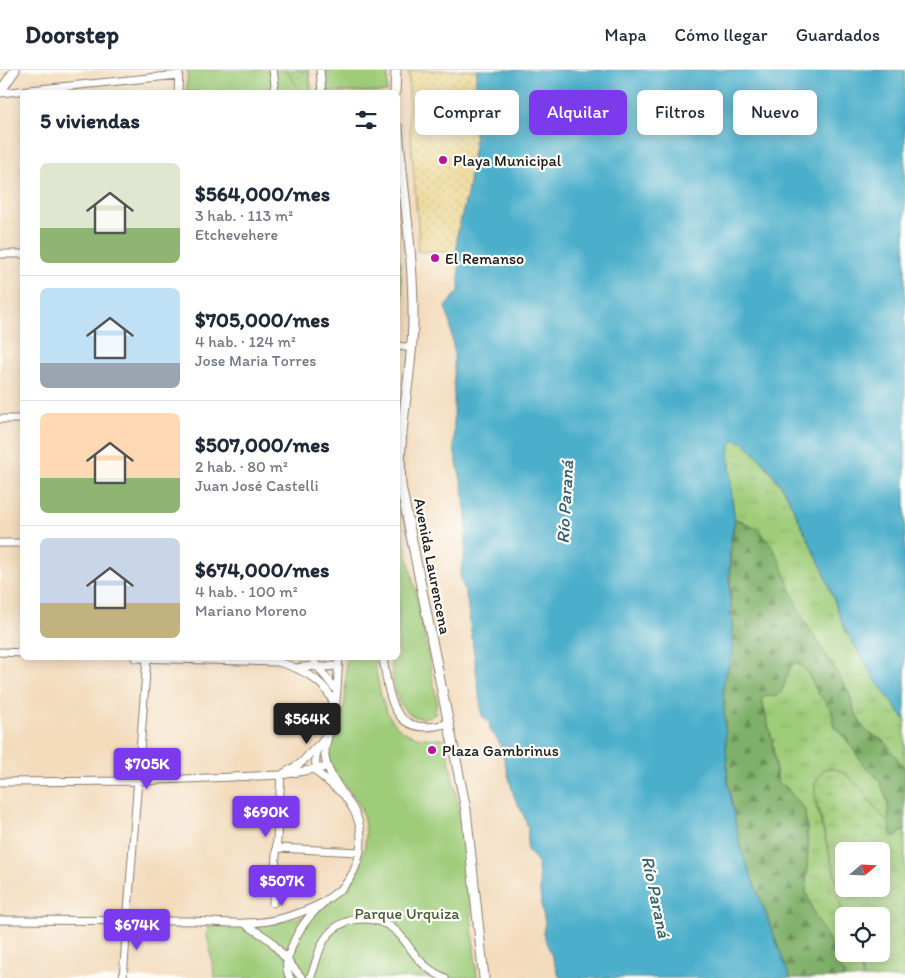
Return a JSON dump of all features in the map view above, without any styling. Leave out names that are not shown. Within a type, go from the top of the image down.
[{"type":"street","points":[[0,92],[15,70]]},
{"type":"street","points":[[273,70],[275,84],[274,90]]},
{"type":"street","points":[[320,70],[322,90]]},
{"type":"street","points":[[395,90],[396,70]]},
{"type":"street","points":[[0,92],[179,73],[178,90]]},
{"type":"street","name":"Avenida Laurencena","points":[[400,149],[413,310],[412,348],[401,429],[401,486],[469,830],[484,978]]},
{"type":"street","points":[[0,254],[20,254]]},
{"type":"street","points":[[400,346],[412,348]]},
{"type":"street","points":[[0,418],[20,419]]},
{"type":"street","points":[[0,543],[20,543]]},
{"type":"street","points":[[0,652],[20,653]]},
{"type":"street","points":[[123,978],[147,660]]},
{"type":"street","points":[[212,660],[278,662],[297,668],[312,677],[328,693],[335,708]]},
{"type":"street","points":[[314,660],[337,691]]},
{"type":"street","points":[[383,660],[392,703],[405,722],[424,728],[449,723]]},
{"type":"street","points":[[297,668],[317,666],[327,668],[339,661]]},
{"type":"street","points":[[290,978],[286,970],[287,959],[295,937],[310,915],[349,879],[356,868],[359,852],[359,826],[356,815],[327,766],[325,747],[335,708],[339,661]]},
{"type":"street","points":[[281,776],[300,763],[330,730]]},
{"type":"street","points":[[321,742],[316,758],[318,774],[344,795]]},
{"type":"street","points":[[0,782],[137,781],[281,776],[327,766]]},
{"type":"street","points":[[273,903],[281,776]]},
{"type":"street","points":[[276,848],[359,852]]},
{"type":"street","points":[[0,920],[198,920],[244,923],[270,921],[290,916],[307,911],[324,902]]},
{"type":"street","points":[[310,978],[321,947],[332,930],[342,923],[362,919],[374,921],[396,931],[418,960],[429,970],[445,978]]},
{"type":"street","points":[[244,923],[270,940],[302,978]]},
{"type":"green space","points":[[188,70],[309,70],[312,90],[186,90]]},
{"type":"green space","points":[[286,70],[309,70],[309,90],[301,90]]},
{"type":"green space","points":[[325,70],[388,70],[387,90],[327,90]]},
{"type":"green space","points":[[400,265],[403,301],[403,329],[400,332]]},
{"type":"green space","points":[[735,440],[745,443],[772,473],[786,493],[824,572],[848,635],[876,681],[905,720],[905,769],[884,742],[863,727],[855,713],[849,693],[800,613],[792,596],[743,521],[735,519],[729,451],[730,444]]},
{"type":"green space","points":[[735,519],[756,527],[770,543],[779,559],[800,613],[849,693],[855,713],[863,727],[869,733],[884,741],[905,769],[905,830],[895,836],[891,835],[889,830],[888,802],[880,782],[867,769],[841,732],[834,727],[832,711],[799,663],[794,662],[789,670],[781,693],[774,697],[766,695],[763,697],[762,701],[772,740],[777,779],[805,810],[808,847],[806,892],[815,916],[835,955],[835,962],[838,962],[845,978],[790,978],[740,847],[728,783],[723,689],[733,650],[730,568]]},
{"type":"green space","points":[[400,521],[437,700],[435,714],[424,718],[411,715],[400,703],[394,685],[390,660],[400,660]]},
{"type":"green space","name":"Parque Urquiza","points":[[346,660],[374,660],[383,703],[395,723],[403,731],[414,736],[445,739],[463,829],[477,978],[215,978],[207,935],[209,926],[273,923],[294,919],[314,912],[332,901],[347,887],[358,868],[366,838],[363,816],[353,795],[336,774],[329,759],[333,735],[342,716]]},
{"type":"green space","points":[[794,662],[805,671],[818,693],[831,709],[836,728],[841,732],[867,769],[880,782],[888,802],[889,822],[843,772],[834,769],[824,769],[815,784],[816,805],[835,876],[835,898],[839,898],[841,907],[835,907],[835,955],[826,935],[822,932],[806,892],[807,824],[803,807],[777,779],[772,740],[762,701],[768,694],[783,689],[789,670]]},
{"type":"green space","points":[[824,769],[837,770],[846,774],[889,822],[891,835],[895,836],[905,830],[905,978],[863,978],[860,962],[890,962],[890,907],[841,907],[839,898],[890,898],[890,842],[835,842],[835,875],[815,796],[815,783]]},
{"type":"green space","points":[[838,962],[860,962],[863,978],[845,978]]},
{"type":"sand","name":"Playa Municipal","points":[[409,70],[477,70],[475,90],[415,90],[415,135],[475,135],[468,191],[457,235],[457,252],[417,251],[419,236],[409,118]]},
{"type":"water","name":"Río Paraná","points":[[477,70],[905,70],[905,720],[876,681],[848,635],[824,572],[786,493],[767,466],[745,443],[735,440],[731,444],[729,451],[735,519],[730,545],[729,577],[733,650],[723,689],[728,783],[740,847],[790,978],[560,978],[543,933],[545,922],[541,904],[538,866],[536,860],[527,850],[528,828],[514,796],[498,740],[490,730],[489,722],[482,716],[467,600],[460,575],[465,551],[467,525],[463,489],[454,449],[454,353],[450,323],[445,307],[459,291],[457,235],[468,191],[475,135],[519,135],[519,90],[475,90]]},
{"type":"place","name":"Playa Municipal","points":[[443,160]]},
{"type":"place","name":"El Remanso","points":[[435,258]]},
{"type":"place","name":"Plaza Gambrinus","points":[[432,750]]}]
